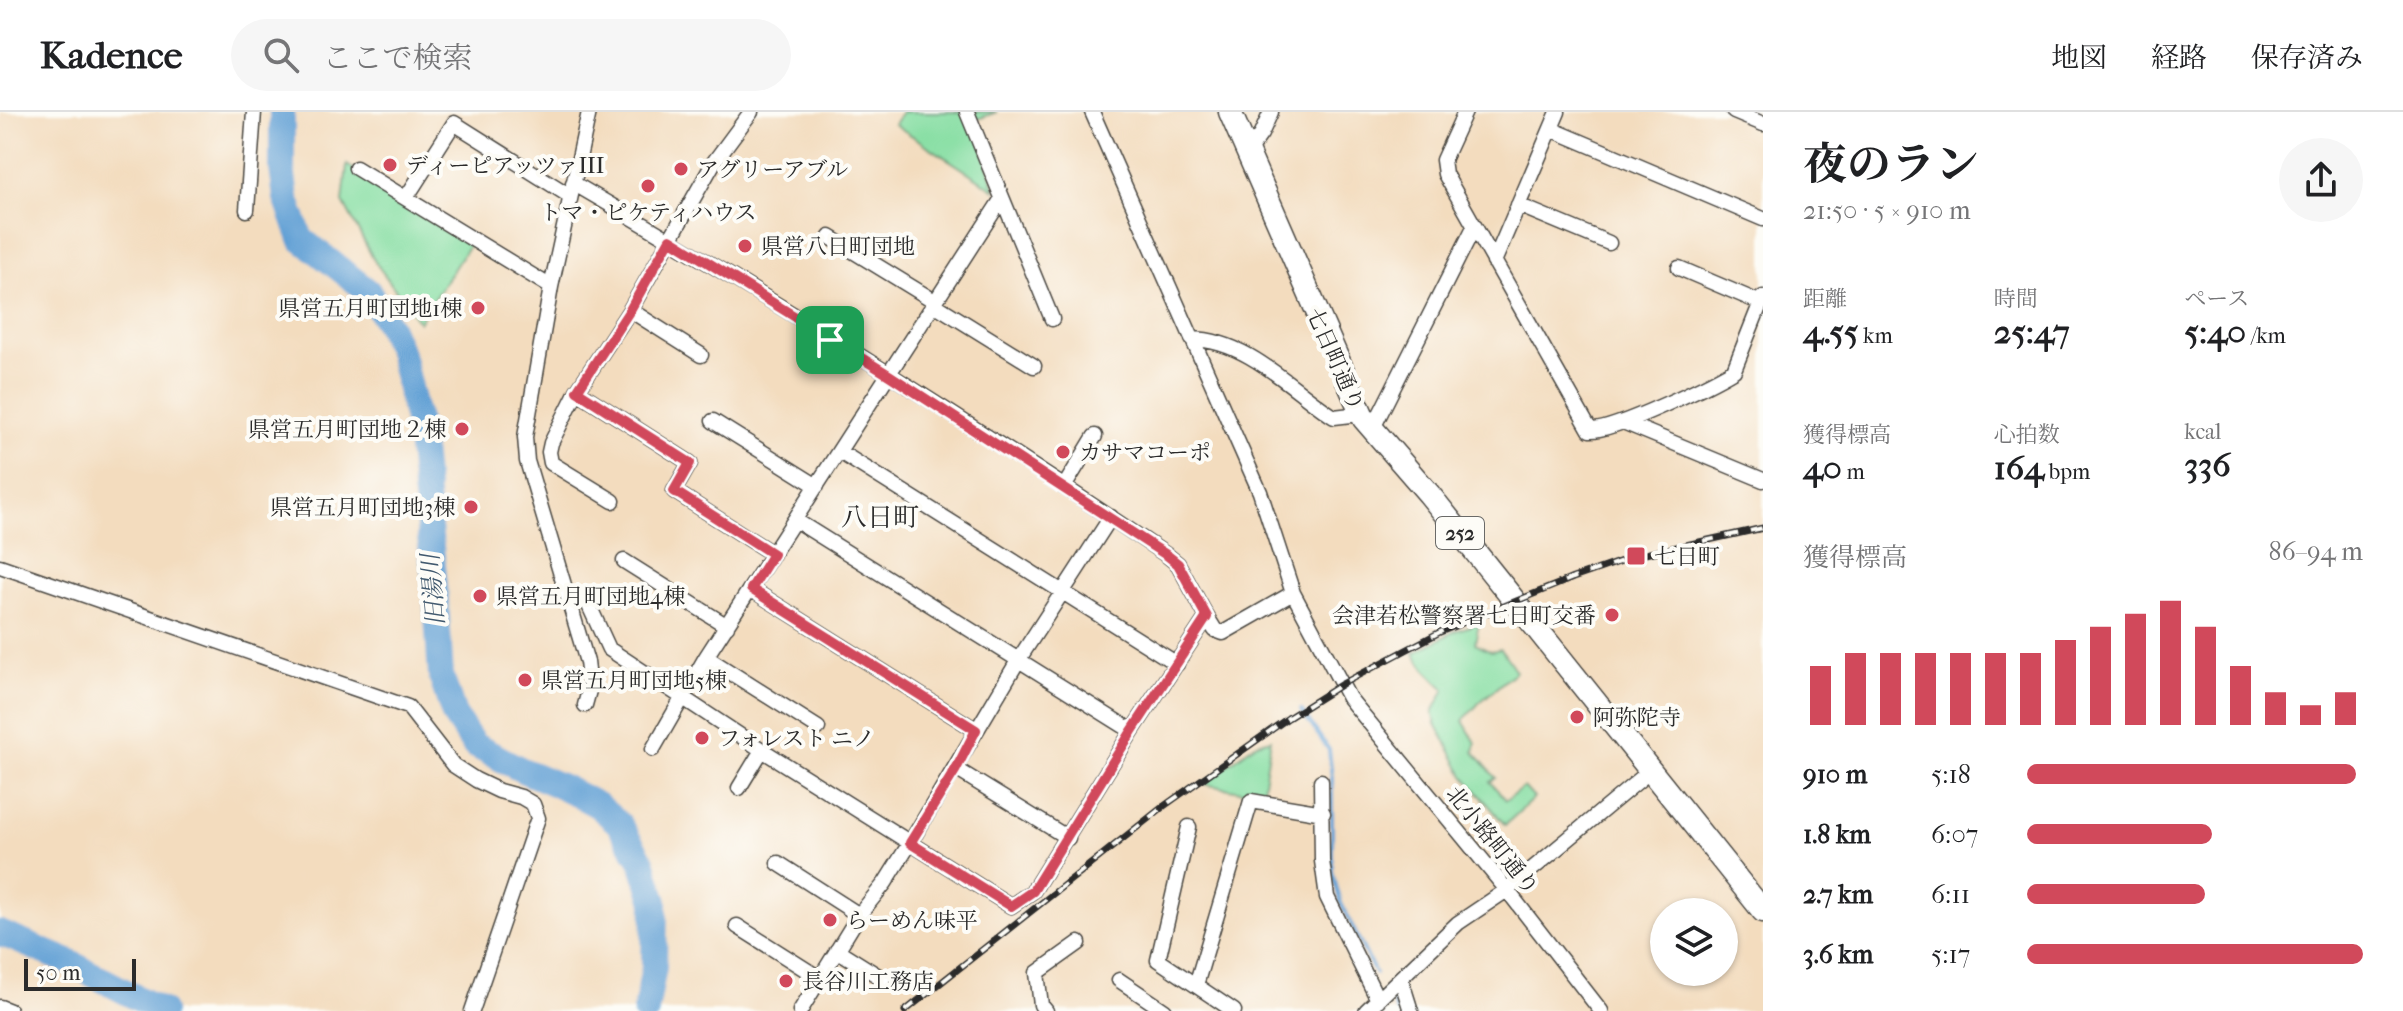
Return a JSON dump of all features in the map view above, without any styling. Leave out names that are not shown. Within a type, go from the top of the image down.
[{"type":"highway","name":"七日町通り","points":[[1230,112],[1366,422],[1429,494],[1763,911]]},
{"type":"street","points":[[247,210],[254,112]]},
{"type":"street","points":[[585,705],[590,687],[587,662],[527,461],[525,437],[551,287],[589,112]]},
{"type":"street","points":[[613,501],[551,463],[551,443],[577,391],[630,310],[714,162],[751,112]]},
{"type":"street","points":[[967,112],[1052,319]]},
{"type":"street","name":"北小路町通り","points":[[1092,112],[1260,492],[1293,593],[1349,698],[1507,890],[1601,1011]]},
{"type":"street","points":[[1248,152],[1271,112]]},
{"type":"street","points":[[1465,112],[1443,160],[1445,174],[1590,430],[1599,431],[1623,422],[1734,370],[1762,300],[1679,268]]},
{"type":"street","points":[[1494,262],[1558,112]]},
{"type":"street","points":[[1734,112],[1763,124]]},
{"type":"street","points":[[406,198],[454,123],[670,239],[1111,517],[1178,564],[1215,630],[1223,633],[1293,593]]},
{"type":"street","points":[[1551,129],[1763,219]]},
{"type":"street","points":[[356,168],[551,287]]},
{"type":"street","points":[[653,749],[706,657],[1001,200]]},
{"type":"street","points":[[1518,205],[1609,243]]},
{"type":"street","points":[[1192,339],[1217,343],[1244,354],[1334,417],[1366,422],[1474,227]]},
{"type":"street","points":[[830,237],[1034,366]]},
{"type":"street","points":[[630,310],[701,355]]},
{"type":"street","points":[[577,391],[690,463],[674,491],[773,554]]},
{"type":"street","points":[[713,421],[817,486]]},
{"type":"street","points":[[1623,422],[1763,480]]},
{"type":"street","points":[[1064,487],[1095,436]]},
{"type":"street","points":[[840,452],[1177,664]]},
{"type":"street","points":[[800,1011],[859,915],[885,883],[956,769],[1019,659],[1111,517]]},
{"type":"street","points":[[795,520],[1132,731]]},
{"type":"street","points":[[624,561],[727,626]]},
{"type":"street","points":[[0,566],[408,707],[453,765],[476,780],[533,804],[538,818],[472,1011]]},
{"type":"street","points":[[751,589],[976,730]]},
{"type":"street","points":[[587,601],[609,649],[762,750],[1011,906],[1033,891],[1207,617]]},
{"type":"street","points":[[706,657],[818,728]]},
{"type":"street","points":[[739,788],[762,750]]},
{"type":"street","points":[[956,769],[1068,838]]},
{"type":"street","points":[[1366,1011],[1458,923],[1507,890],[1650,771]]},
{"type":"street","points":[[1321,781],[1322,861],[1327,897],[1378,1000]]},
{"type":"street","points":[[1196,985],[1251,801],[1323,813]]},
{"type":"street","points":[[1189,827],[1158,960],[1234,1011]]},
{"type":"street","points":[[778,863],[859,915]]},
{"type":"street","points":[[737,926],[819,978]]},
{"type":"street","points":[[1046,1011],[1041,1005],[1037,973],[1079,943]]},
{"type":"street","points":[[837,950],[883,979]]},
{"type":"street","points":[[1401,979],[1411,1011]]},
{"type":"street","points":[[1119,980],[1165,1011]]},
{"type":"street","points":[[0,1007],[10,1011]]},
{"type":"green space","points":[[902,112],[997,112],[975,120],[995,190],[894,124]]},
{"type":"green space","points":[[347,165],[471,242],[419,322],[375,262],[343,202]]},
{"type":"green space","points":[[1479,623],[1475,643],[1491,651],[1501,649],[1516,671],[1463,721],[1476,743],[1474,752],[1496,778],[1490,782],[1506,800],[1524,787],[1534,798],[1505,825],[1464,776],[1436,724],[1433,712],[1445,689],[1414,653],[1455,631]]},
{"type":"green space","points":[[1271,739],[1262,795],[1203,784],[1257,743]]},
{"type":"waterway","name":"旧湯川","points":[[282,112],[282,168],[286,198],[301,239],[368,291],[401,354],[419,429],[441,676],[454,715],[474,745],[597,805],[618,823],[642,861],[655,902],[654,967],[646,1011]]},
{"type":"waterway","points":[[1301,710],[1329,750],[1332,871],[1341,903],[1375,973]]},
{"type":"waterway","name":"旧湯川","points":[[0,933],[69,962],[162,1011]]},
{"type":"waterway","points":[[1390,995],[1397,1011]]},
{"type":"railway","points":[[905,1011],[1164,806],[1288,718],[1342,684],[1440,632],[1573,578],[1636,556],[1763,528]]},
{"type":"place","name":"ディーピアッツァIII","points":[[390,165]]},
{"type":"place","name":"アグリーアブル","points":[[681,169]]},
{"type":"place","name":"トマ・ピケティハウス","points":[[648,186]]},
{"type":"place","name":"県営八日町団地","points":[[745,246]]},
{"type":"place","name":"県営五月町団地1棟","points":[[478,308]]},
{"type":"place","name":"県営五月町団地２棟","points":[[462,429]]},
{"type":"place","name":"カサマコーポ","points":[[1063,452]]},
{"type":"place","name":"県営五月町団地3棟","points":[[471,507]]},
{"type":"place","name":"七日町","points":[[1636,556]]},
{"type":"place","name":"県営五月町団地4棟","points":[[480,596]]},
{"type":"place","name":"会津若松警察署七日町交番","points":[[1612,615]]},
{"type":"place","name":"県営五月町団地5棟","points":[[525,680]]},
{"type":"place","name":"阿弥陀寺","points":[[1577,717]]},
{"type":"place","name":"フォレスト ニノ","points":[[702,738]]},
{"type":"place","name":"らーめん味平","points":[[830,920]]},
{"type":"place","name":"長谷川工務店","points":[[786,981]]},
{"type":"district","name":"八日町","points":[[880,517]]},
{"type":"route","points":[[670,239],[830,340],[1168,556],[1178,564],[1207,617],[1033,891],[1011,906],[910,843],[976,730],[751,589],[773,554],[674,491],[690,463],[577,391],[630,310],[670,239]]}]
